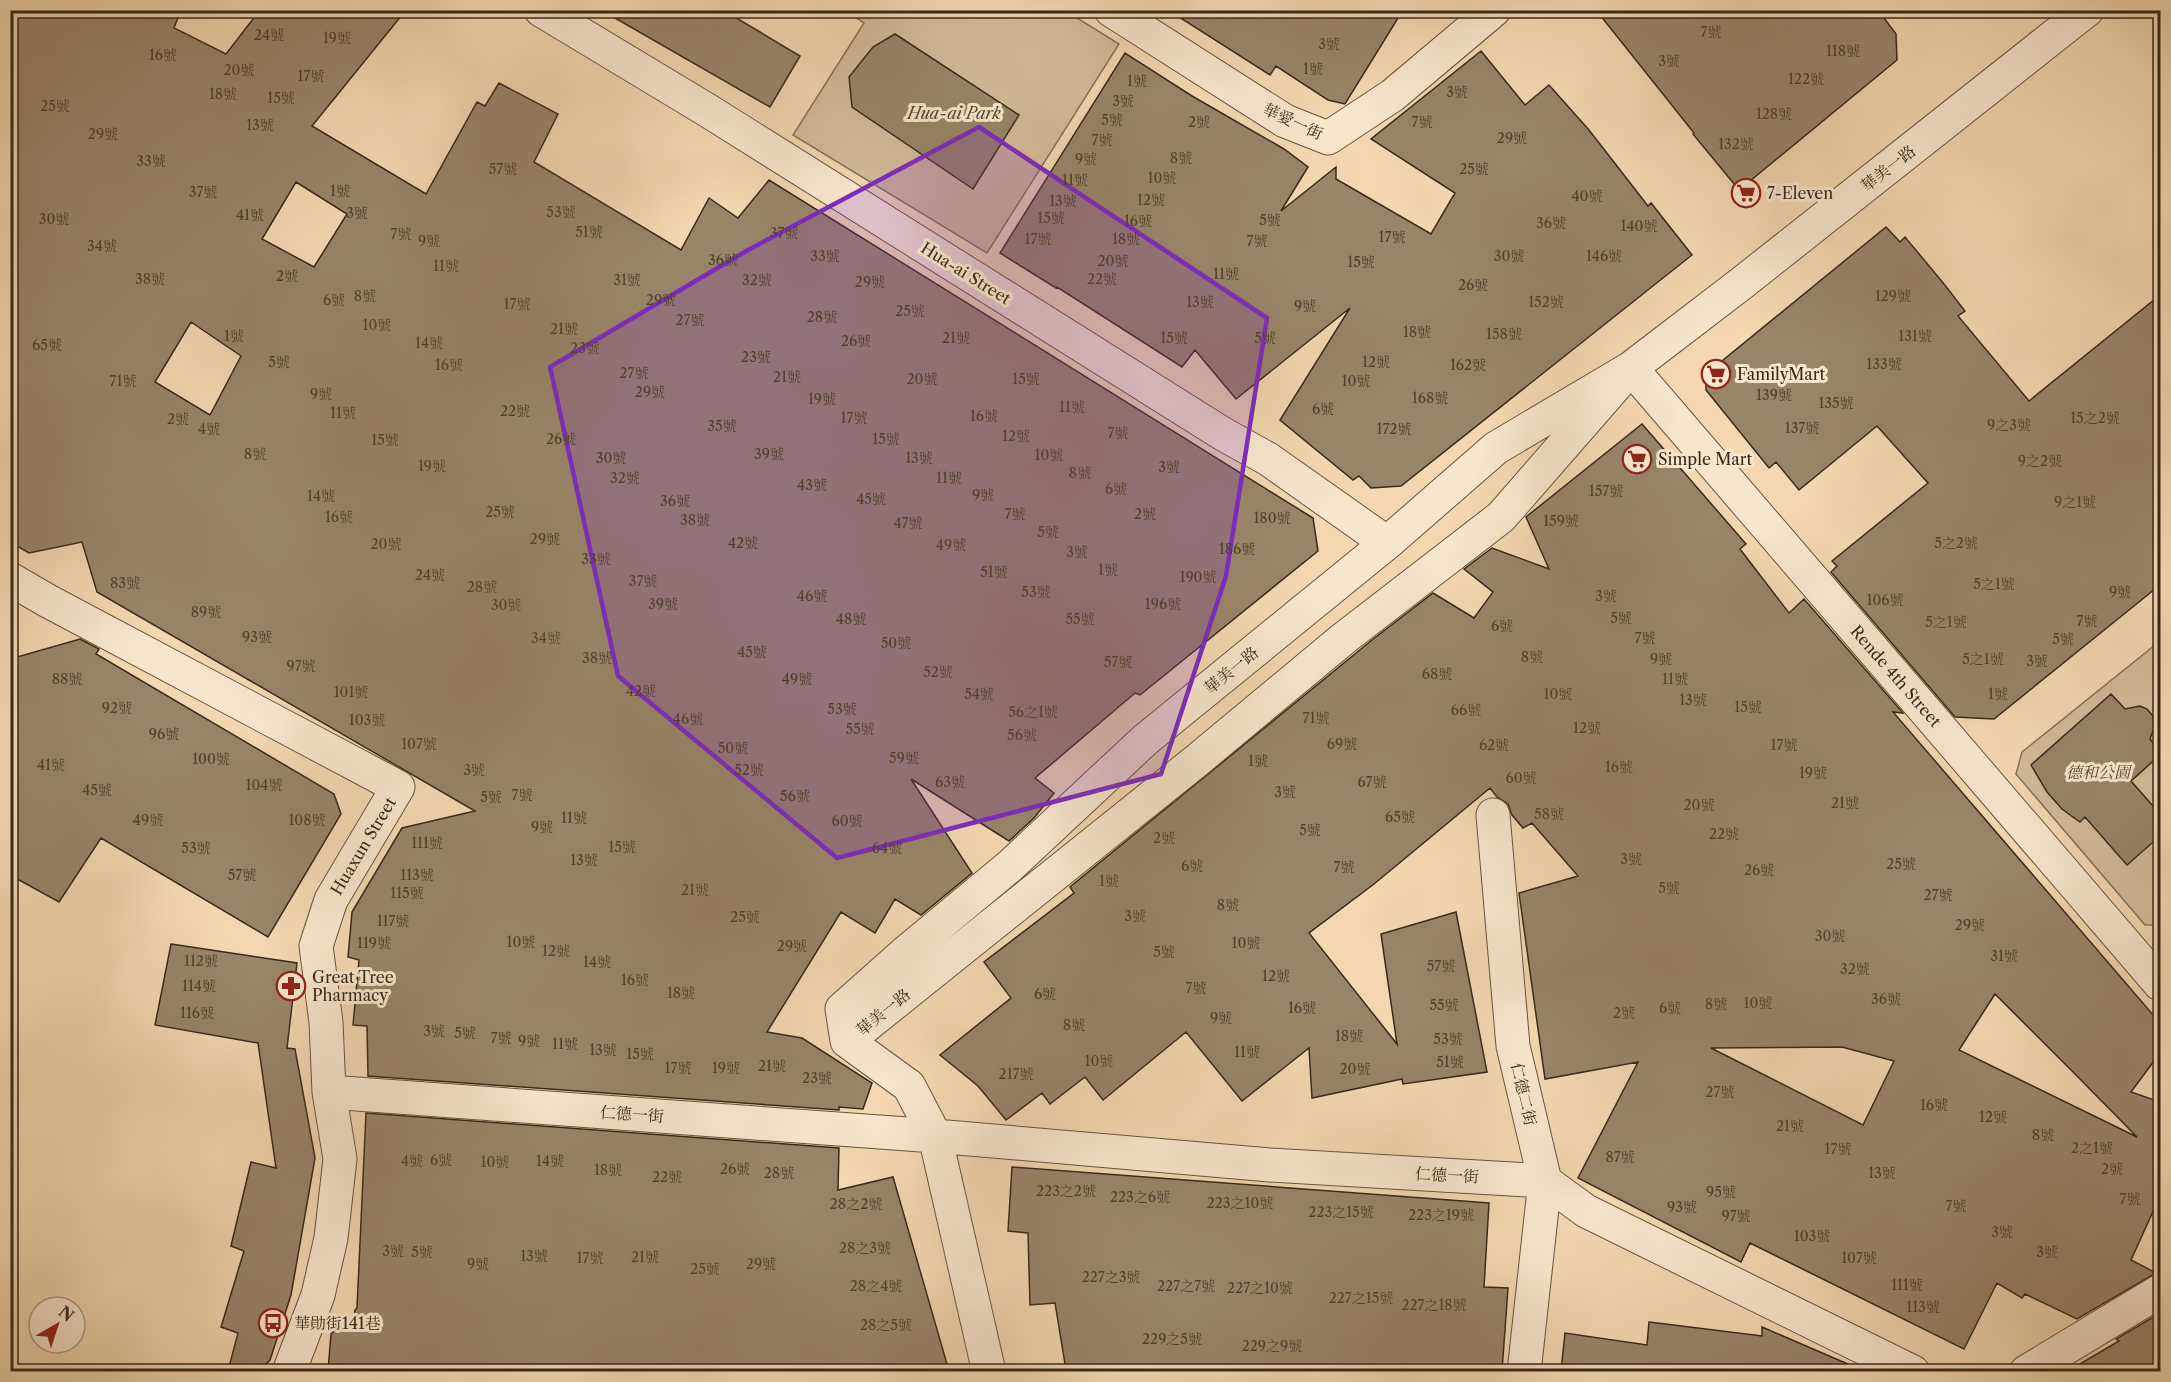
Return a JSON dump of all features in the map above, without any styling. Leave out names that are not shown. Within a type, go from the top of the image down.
[{"type":"street","name":"Hua-ai Street","points":[[541,10],[717,116],[1223,434],[1268,459],[1387,543]]},
{"type":"street","name":"華愛一街","points":[[1111,10],[1285,121],[1328,138],[1393,95],[1494,10]]},
{"type":"street","name":"華美一路","points":[[1631,368],[1501,517],[1343,639],[1168,784],[847,1041],[842,1010],[905,953],[1010,866],[1145,740],[1387,543],[1496,448],[1631,368],[1742,283],[2086,10]]},
{"type":"street","name":"Rende 4th Street","points":[[1631,368],[2159,978]]},
{"type":"street","name":"Huaxun Street","points":[[10,579],[398,787],[331,900],[316,946],[326,1022],[329,1092],[340,1159],[331,1238],[318,1295],[289,1371]]},
{"type":"street","name":"仁德二街","points":[[1493,814],[1513,1046],[1545,1181],[1524,1371]]},
{"type":"street","points":[[847,1041],[909,1086],[935,1136],[988,1371]]},
{"type":"street","name":"仁德一街","points":[[329,1092],[935,1136],[1270,1165],[1545,1181]]},
{"type":"street","points":[[1545,1181],[1586,1211],[1912,1371]]},
{"type":"street","points":[[2026,1371],[2160,1291]]},
{"type":"highlighted area","points":[[979,127],[1267,318],[1226,576],[1161,774],[837,858],[618,676],[550,367],[748,250]]},
{"type":"green space","name":"Hua-ai Park","points":[[846,11],[1066,11],[1119,44],[987,253],[793,135],[864,23]]},
{"type":"green space","name":"德和公園","points":[[2160,641],[2160,925],[2145,925],[2016,774],[2022,752]]},
{"type":"building","points":[[10,10],[181,10],[174,28],[226,54],[260,10],[406,10],[312,126],[426,194],[477,102],[485,106],[499,83],[558,114],[534,162],[681,250],[709,198],[738,218],[769,180],[1313,518],[1318,551],[1140,695],[1135,693],[1035,778],[1054,793],[1034,818],[1009,841],[911,779],[972,873],[921,915],[895,899],[875,933],[841,912],[767,1032],[802,1038],[872,1083],[863,1109],[839,1107],[839,1110],[368,1076],[367,1026],[353,1025],[359,960],[348,957],[352,912],[402,828],[475,811],[97,592],[82,542],[29,553],[10,542]],"holes":[[[296,182],[347,214],[314,267],[262,239]],[[191,322],[241,356],[210,415],[155,382]]]},
{"type":"building","points":[[601,10],[723,10],[800,56],[770,107]]},
{"type":"building","points":[[1168,10],[1403,10],[1345,104],[1328,100],[1276,66],[1270,75]]},
{"type":"building","points":[[1596,10],[1878,10],[1896,34],[1897,60],[1739,190]]},
{"type":"building","points":[[895,34],[1019,115],[973,189],[852,107],[849,77],[873,47]]},
{"type":"building","points":[[1481,51],[1525,105],[1549,85],[1589,130],[1648,206],[1651,203],[1692,255],[1401,486],[1371,488],[1359,476],[1353,480],[1280,420],[1350,308],[1236,399],[1195,350],[1182,367],[1000,253],[1125,53],[1192,96],[1284,149],[1308,167],[1281,211],[1336,167],[1336,179],[1431,234],[1455,193],[1371,139]]},
{"type":"building","points":[[1886,227],[1900,242],[1905,237],[1944,284],[1965,311],[1958,316],[2029,401],[2160,295],[2160,585],[1994,719],[1955,717],[1831,572],[1837,566],[1832,561],[1928,483],[1877,426],[1799,490],[1776,462],[1769,468],[1706,390],[1706,374]]},
{"type":"building","points":[[1642,424],[1746,544],[1740,549],[1789,613],[1804,599],[1903,713],[1893,712],[2160,1023],[2160,1053],[2131,1092],[2160,1102],[2160,1196],[2131,1260],[2156,1273],[2077,1319],[2025,1294],[2022,1298],[1997,1283],[1964,1349],[1750,1243],[1741,1262],[1578,1178],[1638,1062],[1545,1079],[1519,893],[1578,876],[1532,823],[1523,828],[1512,815],[1508,804],[1497,797],[1490,788],[1374,884],[1309,933],[1397,1044],[1381,934],[1456,912],[1487,1072],[1403,1084],[1402,1079],[1312,1098],[1309,1048],[1242,1101],[1186,1032],[1103,1100],[1085,1077],[1050,1104],[1042,1093],[1006,1120],[978,1086],[940,1055],[1011,998],[984,962],[1074,893],[1070,887],[1372,640],[1433,593],[1474,618],[1493,592],[1464,569],[1492,548],[1549,569],[1526,517]],"holes":[[[1995,994],[2076,1075],[2137,1137],[1959,1050]],[[1842,1047],[1894,1061],[1863,1125],[1711,1048]]]},
{"type":"building","points":[[80,639],[99,649],[96,654],[334,794],[341,814],[268,937],[101,838],[59,902],[10,875],[10,659]]},
{"type":"building","points":[[2111,694],[2125,709],[2140,706],[2147,709],[2153,716],[2154,728],[2150,739],[2160,753],[2131,781],[2160,814],[2160,836],[2127,865],[2085,817],[2080,822],[2062,809],[2047,792],[2031,765]]},
{"type":"building","points":[[171,944],[297,963],[287,1048],[295,1049],[315,1158],[291,1295],[270,1360],[259,1371],[228,1371],[238,1333],[221,1327],[244,1251],[231,1246],[251,1162],[276,1168],[258,1043],[155,1025]]},
{"type":"building","points":[[366,1113],[839,1148],[838,1190],[893,1177],[949,1371],[328,1371],[331,1334],[346,1319],[354,1319],[357,1308]]},
{"type":"building","points":[[1012,1167],[1489,1203],[1484,1287],[1508,1288],[1502,1371],[1066,1370],[1055,1303],[1030,1305],[1028,1233],[1008,1231]]},
{"type":"building","points":[[2160,1313],[2160,1371],[2068,1371],[2119,1341],[2116,1339]]},
{"type":"building","points":[[1649,1322],[1762,1336],[1762,1327],[1864,1371],[1561,1371],[1565,1333],[1647,1345]]},
{"type":"place","name":"7-Eleven","points":[[1746,193]]},
{"type":"place","name":"FamilyMart","points":[[1716,374]]},
{"type":"place","name":"Simple Mart","points":[[1637,459]]},
{"type":"place","name":"Great Tree Pharmacy","points":[[291,986]]},
{"type":"place","name":"華勛街141巷","points":[[273,1323]]}]
